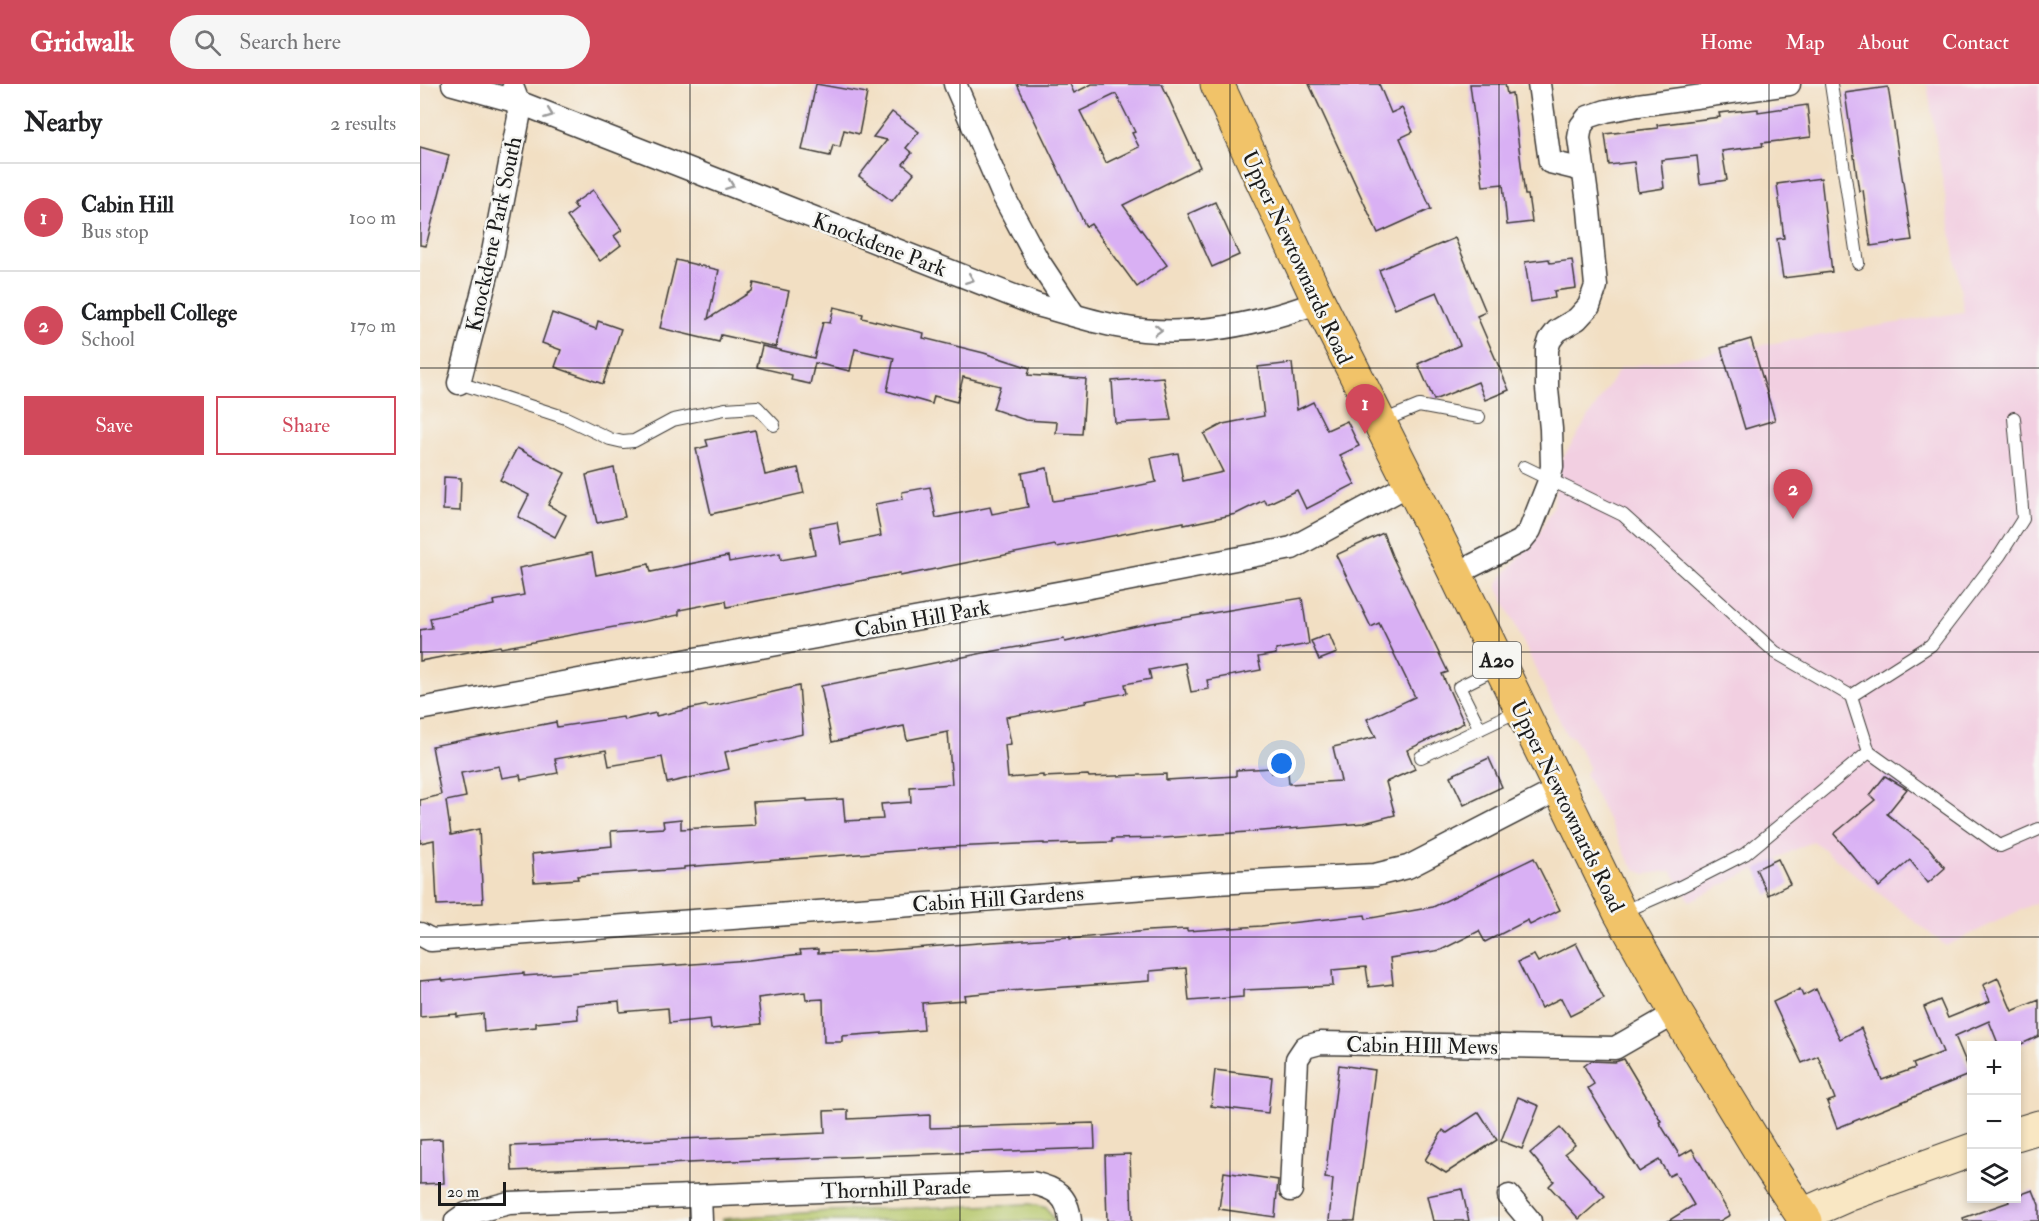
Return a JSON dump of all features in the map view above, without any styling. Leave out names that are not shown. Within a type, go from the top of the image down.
[{"type":"highway","name":"Upper Newtownards Road","points":[[1217,84],[1319,302],[1456,574],[1620,913],[1676,1013],[1800,1219]]},
{"type":"street","name":"Knockdene Park","points":[[453,84],[515,93],[1037,305],[1117,326],[1155,330],[1225,328],[1259,322],[1319,302]]},
{"type":"street","points":[[955,84],[1004,197],[1037,259],[1074,315]]},
{"type":"street","points":[[1539,84],[1550,162],[1583,170]]},
{"type":"street","points":[[1456,574],[1521,541],[1530,530],[1549,479],[1552,467],[1547,349],[1557,331],[1577,319],[1589,306],[1596,286],[1579,138],[1581,126],[1588,117],[1638,105],[1790,84]]},
{"type":"street","name":"Knockdene Park South","points":[[459,383],[493,252],[519,117],[515,93]]},
{"type":"street","name":"Cabin Hill Park","points":[[420,709],[1061,593],[1292,548],[1410,484]]},
{"type":"street","name":"Cabin Hill Gardens","points":[[420,934],[431,940],[1215,883],[1375,875],[1408,867],[1559,789]]},
{"type":"street","name":"Cabin HIll Mews","points":[[1291,1190],[1297,1059],[1305,1047],[1320,1043],[1615,1048],[1676,1013]]},
{"type":"street","points":[[2021,1132],[2039,1127]]},
{"type":"street","points":[[1800,1219],[1856,1192],[1967,1151]]},
{"type":"street","name":"Thornhill Parade","points":[[456,1221],[466,1214],[509,1203],[1032,1183],[1050,1187],[1063,1197],[1070,1221]]},
{"type":"street","points":[[700,1196],[701,1221]]},
{"type":"street","points":[[1509,1196],[1530,1221]]},
{"type":"lane","points":[[1832,84],[1858,264]]},
{"type":"lane","points":[[459,383],[566,418],[610,440],[623,442],[634,441],[673,420],[725,409],[757,407],[774,425]]},
{"type":"lane","points":[[1378,423],[1419,406],[1479,417]]},
{"type":"lane","points":[[1851,696],[1931,645],[2000,555],[2023,519],[2014,418]]},
{"type":"lane","points":[[1524,467],[1623,515],[1775,652],[1851,696],[1869,752],[2000,846],[2039,830]]},
{"type":"lane","points":[[1480,729],[1459,687],[1500,667]]},
{"type":"lane","points":[[1421,758],[1521,709]]},
{"type":"lane","points":[[1620,913],[1680,887],[1745,854],[1869,752]]},
{"type":"shaded area","points":[[1927,84],[2039,84],[2039,901],[1946,946],[1813,841],[1690,901],[1671,871],[1646,874],[1636,870],[1630,863],[1585,774],[1589,767],[1573,737],[1567,736],[1497,586],[1539,534],[1554,504],[1558,465],[1620,368],[1964,312]]},
{"type":"green space","points":[[1030,1204],[1047,1208],[1055,1221],[723,1221],[723,1219],[829,1211]]},
{"type":"building","points":[[816,84],[867,93],[859,134],[844,130],[840,147],[833,145],[830,156],[802,150]]},
{"type":"building","points":[[1017,84],[1070,84],[1074,93],[1092,84],[1162,84],[1200,167],[1123,205],[1167,265],[1137,287],[1091,224],[1086,227]],"holes":[[[1116,94],[1135,132],[1132,133],[1139,147],[1106,163],[1080,111]]]},
{"type":"building","points":[[1309,84],[1379,84],[1391,113],[1402,108],[1413,132],[1400,138],[1431,209],[1378,233]]},
{"type":"building","points":[[1470,84],[1505,84],[1507,94],[1512,93],[1525,195],[1528,195],[1532,222],[1507,225],[1503,184],[1483,186]]},
{"type":"building","points":[[1888,87],[1912,240],[1871,246],[1863,190],[1859,191],[1845,93]]},
{"type":"building","points":[[1807,105],[1811,137],[1722,151],[1727,180],[1700,184],[1697,156],[1661,160],[1664,188],[1638,192],[1634,162],[1609,165],[1605,134],[1658,128],[1657,125],[1720,117],[1719,113],[1758,109],[1758,112]]},
{"type":"building","points":[[892,112],[919,132],[906,148],[912,153],[903,164],[914,173],[892,201],[859,176],[887,140],[873,137]]},
{"type":"building","points":[[420,147],[449,155],[426,246],[420,245]]},
{"type":"building","points":[[1821,178],[1832,272],[1783,278],[1777,239],[1784,238],[1777,184]]},
{"type":"building","points":[[593,190],[622,230],[614,236],[621,245],[600,261],[567,217],[577,209],[573,204]]},
{"type":"building","points":[[1215,202],[1239,255],[1212,267],[1188,214]]},
{"type":"building","points":[[1455,238],[1486,312],[1477,316],[1509,390],[1485,400],[1478,382],[1434,400],[1418,364],[1460,345],[1437,292],[1395,309],[1379,270]]},
{"type":"building","points":[[1549,259],[1550,263],[1572,260],[1576,288],[1554,291],[1555,298],[1531,302],[1525,262]]},
{"type":"building","points":[[676,260],[719,270],[708,319],[752,291],[754,283],[789,291],[776,347],[721,335],[719,342],[660,328]]},
{"type":"building","points":[[834,307],[863,314],[862,318],[924,333],[923,338],[984,353],[1030,368],[1028,375],[1086,379],[1082,434],[1056,433],[1057,422],[1025,420],[993,409],[1000,386],[963,377],[957,402],[934,396],[932,404],[887,391],[894,358],[855,349],[850,371],[815,363],[810,384],[791,380],[792,375],[757,367],[762,346],[814,358],[823,322],[830,323]]},
{"type":"building","points":[[552,313],[596,329],[598,321],[621,329],[603,384],[555,367],[561,350],[542,343]]},
{"type":"building","points":[[1751,339],[1775,420],[1745,429],[1721,348]]},
{"type":"building","points":[[1292,363],[1297,410],[1313,402],[1327,430],[1347,421],[1359,446],[1340,455],[1355,484],[1306,509],[1297,490],[1267,504],[1264,500],[1236,514],[1184,525],[1184,522],[1056,547],[1055,545],[727,607],[726,601],[679,610],[679,615],[420,661],[420,630],[432,628],[430,618],[494,605],[493,601],[524,595],[519,568],[592,553],[596,575],[649,564],[651,572],[728,556],[729,562],[780,553],[781,560],[815,554],[810,527],[837,522],[841,544],[881,536],[875,504],[903,499],[902,492],[930,487],[936,518],[990,507],[992,514],[1028,507],[1022,473],[1047,468],[1053,501],[1156,482],[1151,458],[1178,453],[1183,481],[1223,472],[1204,434],[1223,424],[1264,416],[1258,367]]},
{"type":"building","points":[[1163,377],[1171,420],[1115,423],[1112,381]]},
{"type":"building","points":[[755,430],[765,475],[798,468],[804,493],[711,514],[696,449],[708,446],[706,440]]},
{"type":"building","points":[[517,448],[565,473],[548,505],[566,515],[555,537],[518,517],[529,495],[500,480]]},
{"type":"building","points":[[614,468],[625,517],[597,523],[586,475]]},
{"type":"building","points":[[444,477],[461,478],[460,511],[443,510]]},
{"type":"building","points":[[1383,533],[1448,672],[1442,674],[1464,723],[1407,750],[1415,769],[1386,782],[1395,815],[1364,823],[1316,827],[1164,838],[1112,839],[1112,842],[951,847],[684,867],[684,869],[577,876],[578,879],[534,882],[532,854],[612,846],[611,831],[664,828],[663,821],[681,819],[681,829],[755,825],[753,802],[807,799],[807,801],[843,799],[845,821],[883,819],[881,804],[911,802],[910,787],[952,784],[948,732],[907,740],[904,726],[832,742],[821,686],[983,653],[1064,639],[1065,642],[1146,624],[1302,598],[1309,644],[1276,650],[1276,654],[1258,657],[1261,670],[1207,680],[1209,689],[1191,692],[1185,663],[1149,670],[1151,679],[1125,684],[1127,693],[1085,701],[1086,703],[1006,717],[1011,744],[1005,745],[1008,778],[1043,775],[1043,777],[1088,775],[1089,777],[1166,774],[1166,780],[1236,776],[1236,770],[1271,768],[1271,773],[1288,772],[1289,784],[1341,781],[1333,747],[1376,737],[1367,719],[1415,697],[1379,623],[1371,627],[1336,555]]},
{"type":"building","points":[[1329,634],[1337,653],[1319,660],[1311,641]]},
{"type":"building","points":[[799,686],[803,734],[725,752],[729,769],[667,783],[662,757],[609,766],[606,750],[555,759],[558,773],[521,780],[520,775],[502,778],[499,766],[461,773],[466,797],[446,801],[451,835],[479,829],[483,903],[437,905],[434,840],[420,843],[420,800],[441,795],[432,746],[556,722],[557,727],[623,717],[624,720],[656,713],[656,716],[707,705],[708,707]]},
{"type":"building","points":[[1489,758],[1502,787],[1464,805],[1450,776]]},
{"type":"building","points":[[1885,776],[1907,789],[1887,814],[1929,848],[1945,868],[1928,883],[1910,860],[1879,887],[1834,834],[1875,800],[1870,795]]},
{"type":"building","points":[[1534,858],[1560,910],[1530,925],[1528,920],[1485,942],[1479,931],[1441,950],[1390,958],[1393,984],[1369,987],[1366,967],[1332,970],[1333,986],[1243,990],[1243,997],[1189,1001],[1186,968],[1150,971],[1150,981],[995,992],[964,995],[965,1000],[922,1003],[924,1030],[842,1036],[842,1042],[824,1042],[823,999],[806,1000],[805,992],[758,998],[761,1024],[711,1029],[710,1019],[669,1023],[668,1008],[620,1012],[619,1001],[577,1005],[578,1019],[536,1023],[536,1027],[484,1032],[483,1014],[420,1017],[420,981],[749,960],[801,954],[800,950],[818,949],[818,953],[874,951],[1070,937],[1070,939],[1147,931],[1261,926],[1365,915],[1366,919],[1433,907]]},
{"type":"building","points":[[1778,859],[1790,884],[1768,895],[1756,869]]},
{"type":"building","points":[[1576,943],[1604,999],[1570,1016],[1561,998],[1541,1008],[1518,962],[1534,955],[1538,962]]},
{"type":"building","points":[[1998,978],[2012,1011],[2039,1000],[2039,1036],[2021,1044],[2021,1041],[1997,1041],[1989,1021],[1955,1036],[1967,1064],[1967,1076],[1837,1128],[1827,1102],[1835,1099],[1818,1056],[1802,1063],[1773,1002],[1800,989],[1803,996],[1816,989],[1840,1039],[1861,1028],[1882,1080],[1915,1068],[1913,1064],[1943,1052],[1924,1007],[1940,1000],[1948,1018],[1990,1001],[1983,985]]},
{"type":"building","points":[[1624,1059],[1680,1156],[1692,1149],[1730,1215],[1720,1221],[1668,1221],[1694,1205],[1675,1173],[1669,1176],[1659,1160],[1639,1172],[1588,1088],[1594,1084],[1584,1066],[1591,1061],[1615,1062]]},
{"type":"building","points":[[1339,1065],[1375,1070],[1355,1221],[1329,1221],[1333,1179],[1325,1178]]},
{"type":"building","points":[[1215,1070],[1272,1077],[1268,1113],[1211,1106]]},
{"type":"building","points":[[1518,1097],[1539,1106],[1522,1149],[1501,1141]]},
{"type":"building","points":[[848,1110],[848,1119],[930,1115],[930,1128],[1094,1123],[1095,1148],[512,1171],[511,1146],[825,1133],[824,1111]]},
{"type":"building","points":[[1479,1112],[1497,1140],[1446,1173],[1425,1160],[1443,1130],[1447,1133]]},
{"type":"building","points":[[1560,1128],[1575,1145],[1565,1153],[1605,1196],[1579,1219],[1549,1186],[1554,1181],[1530,1153]]},
{"type":"building","points":[[442,1139],[444,1183],[420,1184],[420,1140]]},
{"type":"building","points":[[1130,1154],[1132,1221],[1107,1221],[1105,1155]]},
{"type":"building","points":[[1224,1172],[1278,1180],[1275,1217],[1219,1209]]},
{"type":"building","points":[[1462,1189],[1469,1221],[1433,1221],[1427,1196]]},
{"type":"building","points":[[2033,1190],[2039,1205],[2039,1221],[1964,1221],[1963,1218],[2006,1203],[2021,1203],[2021,1194]]},
{"type":"place","name":"Cabin Hill","points":[[1365,434]]},
{"type":"place","name":"Campbell College","points":[[1793,519]]}]
